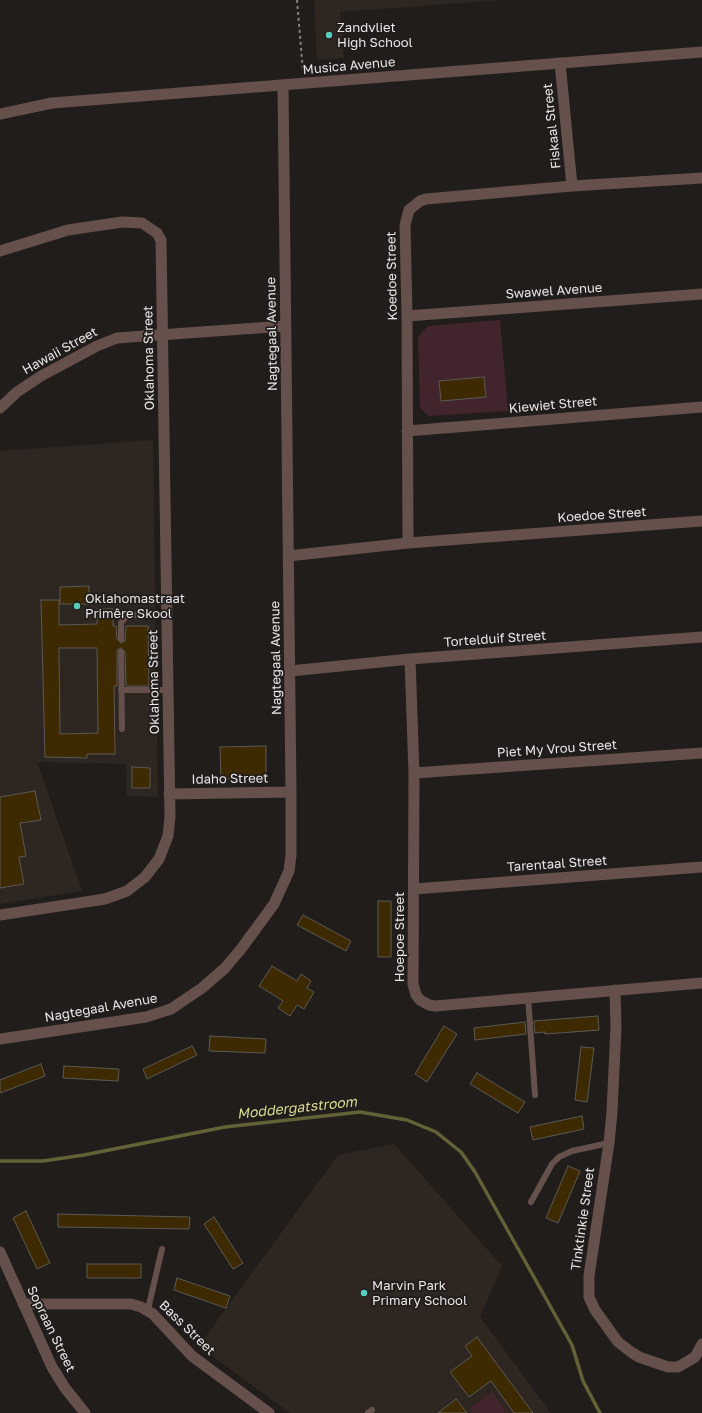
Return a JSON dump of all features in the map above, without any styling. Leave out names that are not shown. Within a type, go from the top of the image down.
[{"type":"street","name":"Musica Avenue","points":[[0,114],[52,103],[702,52]]},
{"type":"street","name":"Fiskaal Street","points":[[560,63],[572,186]]},
{"type":"street","name":"Nagtegaal Avenue","points":[[0,1039],[160,1013],[188,999],[225,968],[241,949],[261,923],[281,891],[289,871],[291,855],[290,671],[282,85]]},
{"type":"street","name":"Koedoe Street","points":[[408,543],[405,225],[409,210],[414,205],[426,199],[572,186],[702,178]]},
{"type":"street","name":"Oklahoma Street","points":[[0,251],[68,230],[122,222],[142,223],[157,233],[162,246],[169,794],[169,823],[164,847],[153,869],[136,885],[127,891],[105,899],[0,915]]},
{"type":"street","name":"Swawel Avenue","points":[[407,316],[702,294]]},
{"type":"street","name":"Hawaii Street","points":[[0,408],[31,382],[97,346],[117,338],[285,326]]},
{"type":"street","name":"Kiewiet Street","points":[[407,431],[702,407]]},
{"type":"street","name":"Koedoe Street","points":[[288,556],[408,543],[702,521]]},
{"type":"street","name":"Tortelduif Street","points":[[290,671],[410,659],[702,637]]},
{"type":"street","name":"Hoepoe Street","points":[[410,659],[414,773],[413,984],[416,995],[420,1000],[429,1006],[435,1006],[702,983]]},
{"type":"street","name":"Piet My Vrou Street","points":[[414,773],[702,753]]},
{"type":"street","name":"Idaho Street","points":[[169,794],[291,792]]},
{"type":"street","name":"Tarentaal Street","points":[[414,889],[702,867]]},
{"type":"street","name":"Tinktinkie Street","points":[[615,990],[615,1052],[609,1143],[588,1288],[592,1303],[618,1342],[639,1356],[668,1367],[678,1367],[695,1357],[702,1344]]},
{"type":"street","name":"Sopraan Street","points":[[0,1252],[52,1367],[65,1388],[85,1413]]},
{"type":"street","name":"Bass Street","points":[[23,1304],[131,1304],[148,1310],[192,1356],[269,1413]]},
{"type":"lane","points":[[121,639],[121,623],[127,615],[167,615]]},
{"type":"lane","points":[[121,652],[122,729]]},
{"type":"lane","points":[[121,690],[168,690]]},
{"type":"lane","points":[[528,998],[535,1095]]},
{"type":"lane","points":[[531,1202],[552,1164],[559,1157],[572,1151],[609,1143]]},
{"type":"lane","points":[[148,1310],[162,1249]]},
{"type":"path","points":[[297,0],[304,83]]},
{"type":"shaded area","name":"Zandvliet High School","points":[[314,0],[502,0],[340,12],[344,58],[317,60]]},
{"type":"shaded area","points":[[500,320],[508,411],[429,416],[420,408],[418,337],[428,326]]},
{"type":"shaded area","name":"Oklahomastraat Primêre Skool","points":[[153,440],[158,797],[127,796],[126,764],[37,762],[82,891],[0,904],[0,451]]},
{"type":"shaded area","name":"Marvin Park Primary School","points":[[394,1144],[502,1266],[480,1317],[551,1413],[290,1413],[208,1353],[201,1343],[338,1155]]},
{"type":"shaded area","points":[[492,1392],[507,1413],[473,1413],[470,1408]]},
{"type":"building","points":[[484,377],[486,397],[441,401],[439,381]]},
{"type":"building","points":[[89,586],[89,604],[60,604],[60,587]]},
{"type":"building","points":[[41,600],[59,600],[59,625],[97,624],[97,609],[113,609],[113,626],[116,626],[117,639],[121,643],[125,641],[126,626],[148,626],[149,686],[126,686],[125,652],[121,648],[117,650],[117,686],[114,686],[115,754],[87,754],[87,758],[45,757]],"holes":[[[59,648],[97,648],[98,733],[60,734]]]},
{"type":"building","points":[[266,746],[266,778],[221,779],[220,747]]},
{"type":"building","points":[[132,767],[150,768],[150,788],[132,788]]},
{"type":"building","points":[[35,791],[41,820],[20,823],[26,856],[19,857],[24,884],[0,888],[0,797]]},
{"type":"building","points":[[378,901],[391,901],[391,957],[378,957]]},
{"type":"building","points":[[303,915],[351,941],[346,951],[297,925]]},
{"type":"building","points":[[272,966],[297,981],[301,974],[311,981],[307,988],[314,992],[304,1009],[297,1005],[290,1016],[278,1008],[283,1001],[259,986]]},
{"type":"building","points":[[598,1016],[599,1030],[545,1034],[545,1032],[535,1033],[534,1021]]},
{"type":"building","points":[[525,1022],[526,1034],[475,1040],[474,1028]]},
{"type":"building","points":[[444,1026],[457,1034],[427,1082],[415,1074]]},
{"type":"building","points":[[210,1036],[266,1039],[265,1053],[209,1051]]},
{"type":"building","points":[[192,1046],[197,1055],[147,1079],[143,1069]]},
{"type":"building","points":[[581,1047],[594,1048],[587,1102],[575,1100]]},
{"type":"building","points":[[41,1064],[45,1076],[0,1093],[0,1080]]},
{"type":"building","points":[[64,1066],[119,1069],[118,1081],[63,1078]]},
{"type":"building","points":[[477,1073],[525,1102],[518,1113],[470,1084]]},
{"type":"building","points":[[582,1116],[584,1129],[533,1140],[530,1127]]},
{"type":"building","points":[[568,1166],[580,1171],[558,1223],[546,1218]]},
{"type":"building","points":[[26,1211],[50,1263],[37,1269],[13,1218]]},
{"type":"building","points":[[58,1214],[190,1217],[189,1229],[58,1227]]},
{"type":"building","points":[[214,1217],[243,1263],[233,1269],[204,1224]]},
{"type":"building","points":[[87,1264],[141,1264],[141,1278],[87,1278]]},
{"type":"building","points":[[177,1278],[230,1296],[226,1308],[174,1290]]},
{"type":"building","points":[[477,1337],[533,1413],[514,1413],[491,1381],[469,1397],[450,1372],[472,1356],[465,1346]]},
{"type":"building","points":[[456,1399],[467,1413],[438,1413]]},
{"type":"waterway","name":"Moddergatstroom","points":[[0,1161],[43,1161],[84,1155],[225,1127],[360,1112],[407,1120],[436,1132],[461,1152],[475,1172],[572,1345],[583,1381],[600,1413]]},
{"type":"place","name":"Zandvliet High School","points":[[329,35]]},
{"type":"place","name":"Oklahomastraat Primêre Skool","points":[[77,606]]},
{"type":"place","name":"Marvin Park Primary School","points":[[364,1293]]}]
